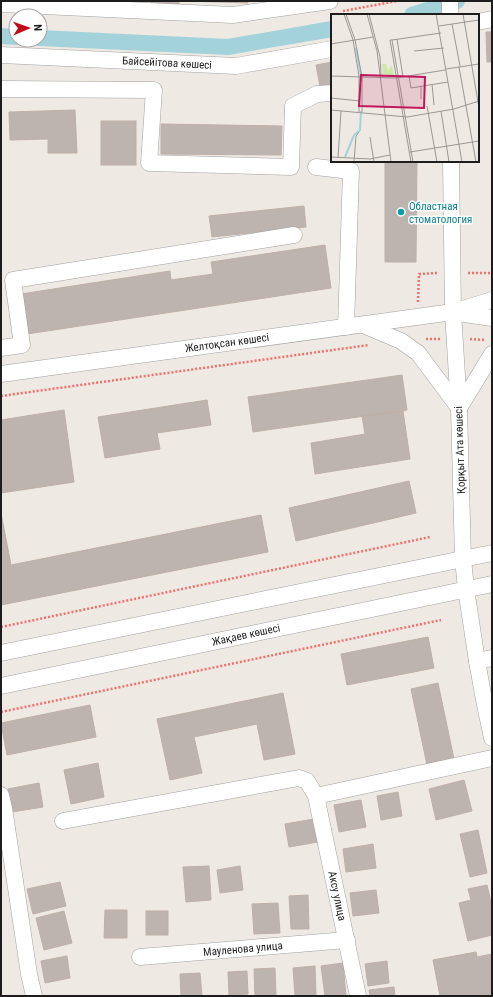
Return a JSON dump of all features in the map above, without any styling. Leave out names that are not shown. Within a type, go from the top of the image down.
[{"type":"street","points":[[1,4],[83,4],[233,15],[275,5],[330,1]]},
{"type":"street","points":[[450,1],[450,14]]},
{"type":"street","points":[[479,22],[492,19]]},
{"type":"street","name":"Байсейітова көшесі","points":[[1,55],[236,66],[331,49]]},
{"type":"street","points":[[1,89],[154,90],[150,163],[291,167],[293,106],[318,94],[331,93]]},
{"type":"street","name":"Қорқыт Ата көшесі","points":[[451,162],[453,312],[459,408],[463,559],[466,589],[484,659],[492,738]]},
{"type":"street","points":[[316,167],[351,171],[354,326],[401,341],[418,353],[459,408],[492,354]]},
{"type":"street","points":[[1,348],[22,345],[12,280],[294,235]]},
{"type":"street","name":"Желтоқсан көшесі","points":[[1,374],[453,312],[492,300]]},
{"type":"street","name":"Желтоқсан көшесі","points":[[453,312],[492,318]]},
{"type":"street","points":[[1,653],[492,553]]},
{"type":"street","name":"Жақаев көшесі","points":[[1,686],[492,584]]},
{"type":"street","points":[[63,821],[299,778],[308,781],[316,796],[492,758]]},
{"type":"street","points":[[1,795],[29,974],[34,996]]},
{"type":"street","name":"Аксу улица","points":[[316,796],[358,996]]},
{"type":"street","name":"Мауленова улица","points":[[140,957],[346,940]]},
{"type":"path","points":[[1,396],[369,345]]},
{"type":"path","points":[[1,627],[430,537]]},
{"type":"path","points":[[1,712],[441,620]]},
{"type":"building","points":[[151,1],[179,1],[179,4],[151,3]]},
{"type":"building","points":[[187,1],[248,1],[248,3]]},
{"type":"building","points":[[486,32],[492,32],[492,62],[487,62]]},
{"type":"building","points":[[331,62],[331,84],[320,86],[316,65]]},
{"type":"building","points":[[75,110],[77,153],[48,153],[48,139],[10,140],[9,112]]},
{"type":"building","points":[[101,121],[136,121],[136,165],[101,165]]},
{"type":"building","points":[[161,124],[282,126],[281,155],[161,154]]},
{"type":"building","name":"Областная стоматология","points":[[385,162],[417,162],[416,262],[385,262]]},
{"type":"building","points":[[304,206],[306,227],[212,237],[209,216]]},
{"type":"building","points":[[325,245],[331,288],[27,334],[21,294],[170,271],[171,280],[213,274],[211,262]]},
{"type":"building","points":[[402,375],[407,410],[253,432],[248,397]]},
{"type":"building","points":[[207,400],[211,425],[157,433],[160,449],[105,458],[98,417]]},
{"type":"building","points":[[64,410],[74,482],[1,493],[1,420]]},
{"type":"building","points":[[403,411],[410,459],[315,474],[311,443],[365,434],[362,416]]},
{"type":"building","points":[[409,481],[416,513],[296,541],[289,508]]},
{"type":"building","points":[[1,513],[11,565],[261,515],[268,552],[1,605]]},
{"type":"building","points":[[428,637],[434,668],[347,685],[341,654]]},
{"type":"building","points":[[438,683],[454,759],[427,765],[411,689]]},
{"type":"building","points":[[283,693],[295,754],[264,760],[257,724],[194,737],[202,773],[170,780],[157,719]]},
{"type":"building","points":[[90,705],[96,737],[7,755],[1,723]]},
{"type":"building","points":[[98,763],[104,797],[71,804],[64,770]]},
{"type":"building","points":[[464,780],[472,811],[436,820],[429,789]]},
{"type":"building","points":[[39,783],[43,807],[12,812],[8,789]]},
{"type":"building","points":[[398,792],[402,816],[381,820],[377,796]]},
{"type":"building","points":[[361,800],[366,827],[339,832],[334,805]]},
{"type":"building","points":[[314,819],[318,842],[289,847],[285,824]]},
{"type":"building","points":[[478,830],[487,873],[470,877],[460,834]]},
{"type":"building","points":[[373,844],[376,868],[346,872],[343,849]]},
{"type":"building","points":[[209,866],[211,900],[186,902],[183,867]]},
{"type":"building","points":[[240,866],[243,890],[220,893],[217,870]]},
{"type":"building","points":[[60,882],[66,906],[33,914],[27,889]]},
{"type":"building","points":[[487,885],[492,907],[492,935],[468,941],[459,903],[471,900],[468,889]]},
{"type":"building","points":[[376,890],[379,913],[353,916],[350,893]]},
{"type":"building","points":[[308,895],[309,929],[291,929],[289,896]]},
{"type":"building","points":[[278,903],[280,933],[254,934],[252,904]]},
{"type":"building","points":[[105,910],[127,910],[127,938],[104,938]]},
{"type":"building","points":[[64,911],[72,943],[44,950],[36,918]]},
{"type":"building","points":[[146,911],[168,911],[168,935],[146,935]]},
{"type":"building","points":[[476,952],[477,957],[492,954],[492,994],[479,996],[440,996],[433,960]]},
{"type":"building","points":[[67,956],[70,978],[45,983],[41,961]]},
{"type":"building","points":[[387,961],[389,983],[368,986],[365,964]]},
{"type":"building","points":[[343,963],[346,996],[325,996],[321,966]]},
{"type":"building","points":[[315,966],[316,996],[295,996],[293,968]]},
{"type":"building","points":[[275,968],[276,996],[255,996],[254,969]]},
{"type":"building","points":[[247,971],[248,994],[229,995],[228,972]]},
{"type":"building","points":[[200,973],[202,996],[181,996],[180,974]]},
{"type":"building","points":[[394,987],[395,996],[370,996],[369,990]]},
{"type":"waterway","points":[[415,14],[457,1]]},
{"type":"waterway","points":[[48,38],[228,47],[331,29]]},
{"type":"waterway","points":[[1,36],[8,36]]},
{"type":"place","name":"Областная стоматология","points":[[401,212]]}]
